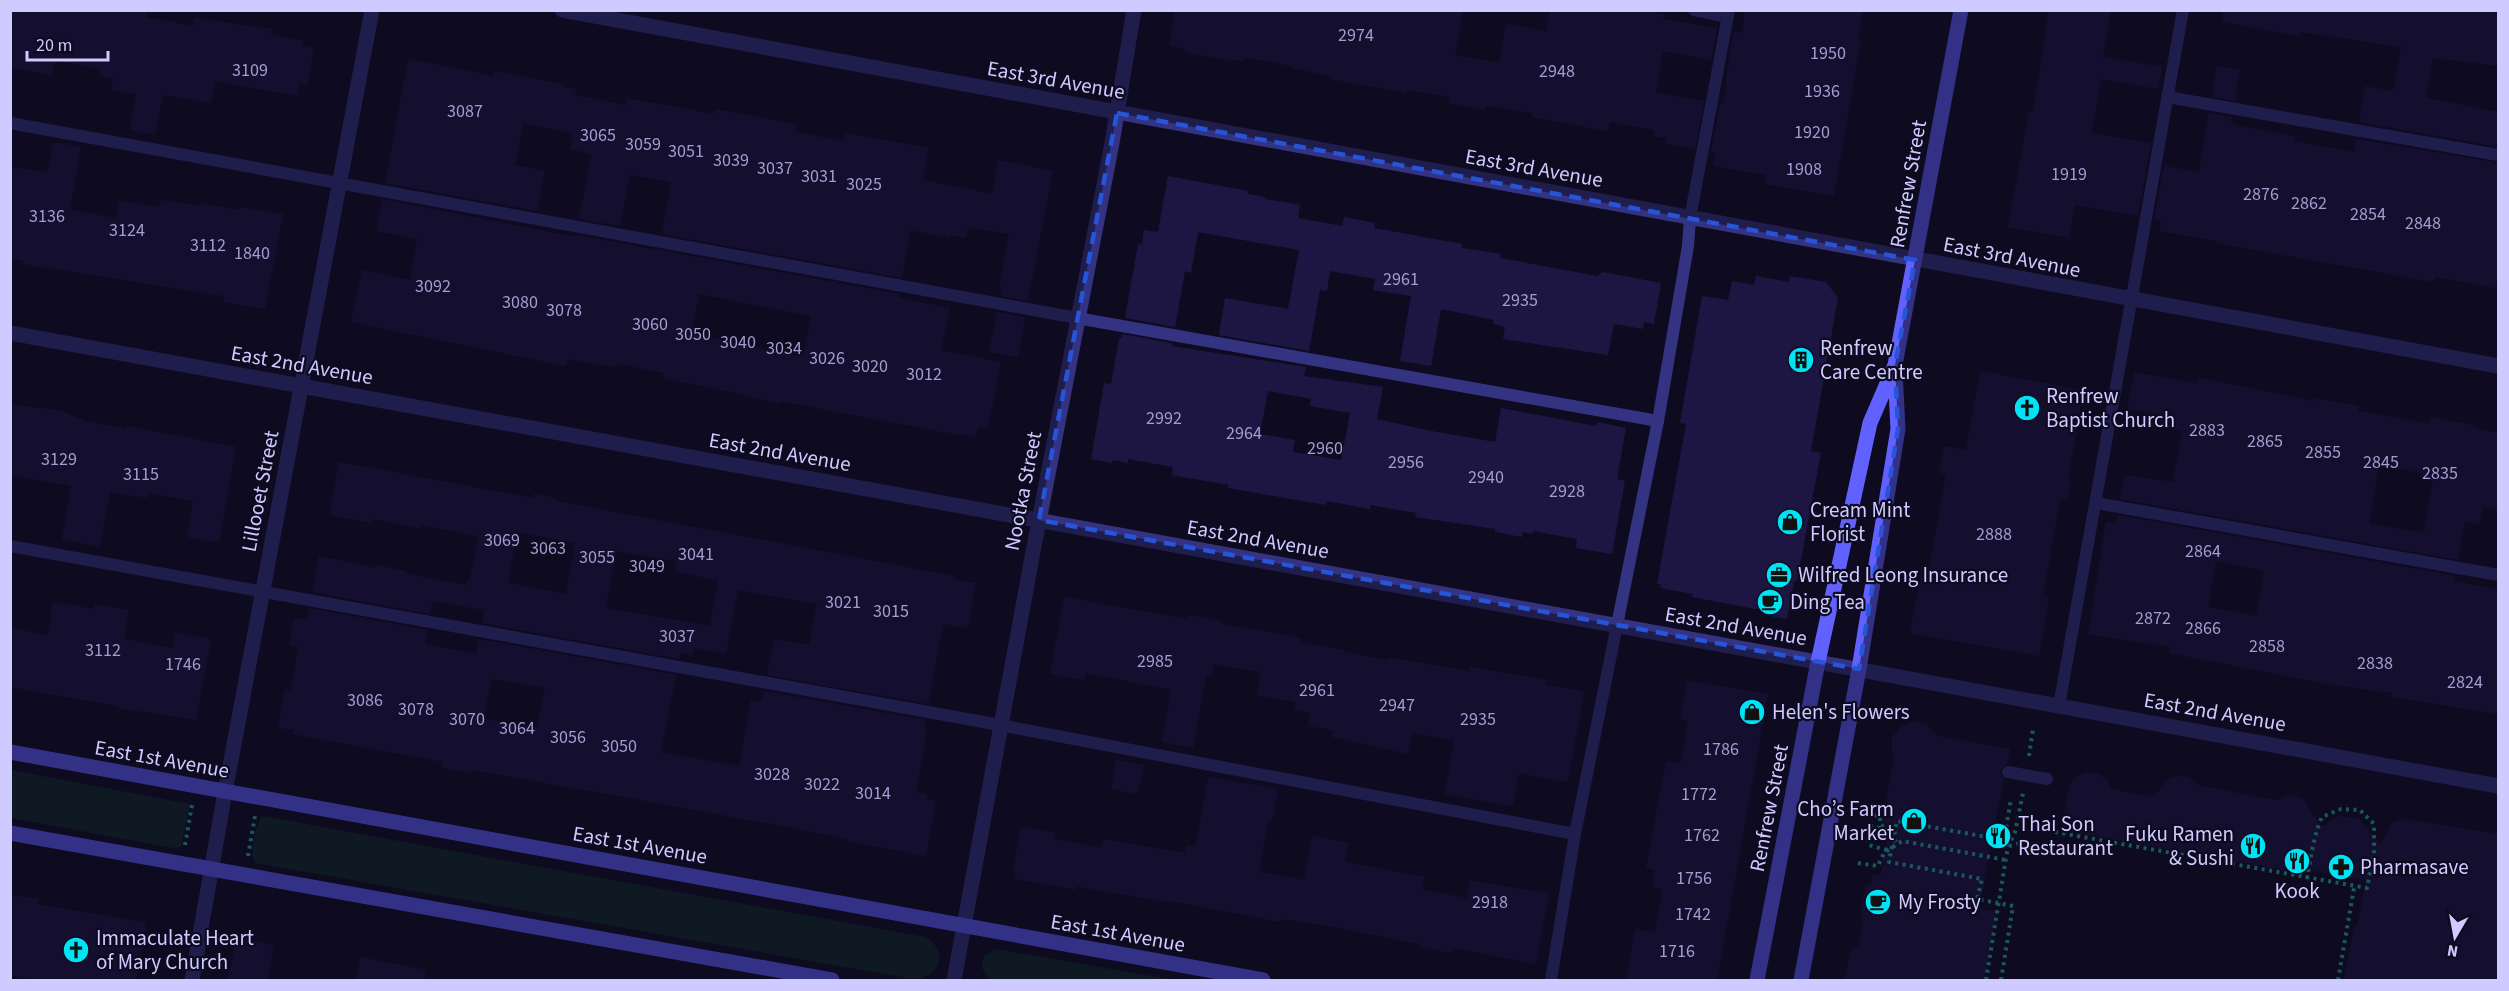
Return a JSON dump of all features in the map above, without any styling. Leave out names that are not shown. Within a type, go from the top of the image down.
[{"type":"main road","name":"Renfrew Street","points":[[1756,981],[1818,662],[1870,423],[1895,365],[1961,10]]},
{"type":"main road","name":"Renfrew Street","points":[[1801,981],[1859,669],[1898,429],[1895,365]]},
{"type":"main road","name":"East 1st Avenue","points":[[10,752],[1263,981]]},
{"type":"main road","points":[[10,833],[832,981]]},
{"type":"street","name":"Lillooet Street","points":[[192,981],[225,792],[372,10]]},
{"type":"street","name":"East 3rd Avenue","points":[[562,10],[2499,366]]},
{"type":"street","name":"Nootka Street","points":[[954,981],[1000,725],[1117,113],[1134,10]]},
{"type":"street","name":"East 2nd Avenue","points":[[10,333],[2499,786]]},
{"type":"lane","points":[[1551,981],[1575,834],[1658,421],[1688,246],[1690,218],[1729,14],[1694,10]]},
{"type":"lane","points":[[2059,706],[2183,10]]},
{"type":"lane","points":[[2167,97],[2499,155]]},
{"type":"lane","points":[[10,123],[1077,318],[1658,421]]},
{"type":"lane","points":[[2096,502],[2499,575]]},
{"type":"lane","points":[[10,546],[1000,725],[1575,834]]},
{"type":"lane","points":[[2008,772],[2048,779]]},
{"type":"path","points":[[2001,981],[2013,906],[1977,899],[1982,879],[1889,862],[1897,821],[2004,840],[2011,799]]},
{"type":"path","points":[[184,848],[192,801]]},
{"type":"path","points":[[2055,832],[2263,870],[2286,874],[2298,876],[2310,878],[2367,888],[2374,852],[2374,824],[2360,810],[2341,809],[2322,817],[2315,834],[2308,871],[2307,879]]},
{"type":"path","points":[[247,860],[256,814]]},
{"type":"path","points":[[1867,815],[1880,816],[1880,824],[1902,841]]},
{"type":"path","points":[[1890,849],[1868,845],[1871,826],[1888,830],[1892,841]]},
{"type":"path","points":[[1889,832],[1872,828],[1870,843],[1890,849]]},
{"type":"path","points":[[1892,841],[2006,860],[1986,981]]},
{"type":"path","points":[[1892,841],[1922,846]]},
{"type":"path","points":[[1858,863],[1878,866],[1884,853],[1902,841]]},
{"type":"path","points":[[2008,846],[2020,843]]},
{"type":"path","points":[[2188,858],[2354,888],[2338,981]]},
{"type":"highlighted area","points":[[1117,113],[1915,260],[1895,365],[1898,429],[1859,669],[1039,520]]},
{"type":"green space","points":[[11,770],[190,804],[181,847],[173,848],[11,818]]},
{"type":"green space","points":[[262,816],[925,937],[937,949],[938,963],[930,974],[913,979],[255,863],[254,839]]},
{"type":"green space","points":[[995,949],[1175,980],[990,980],[982,968],[984,956]]},
{"type":"building","points":[[10,10],[148,10],[146,17],[193,26],[194,18],[272,29],[271,35],[303,41],[302,46],[314,48],[307,86],[299,84],[297,96],[215,81],[211,103],[163,95],[155,135],[130,130],[136,94],[111,89],[113,79],[100,76],[101,69],[55,60],[52,75],[10,68]]},
{"type":"building","points":[[1175,10],[1463,10],[1455,55],[1499,63],[1506,24],[1546,31],[1550,10],[1646,10],[1664,14],[1663,19],[1717,28],[1711,60],[1663,51],[1656,93],[1704,101],[1695,149],[1666,144],[1667,138],[1653,136],[1654,130],[1610,122],[1608,131],[1531,117],[1532,113],[1486,105],[1485,110],[1449,103],[1450,97],[1407,90],[1406,93],[1331,79],[1332,76],[1245,57],[1244,61],[1233,59],[1232,61],[1185,52],[1186,49],[1169,46]]},
{"type":"building","points":[[1745,10],[1863,10],[1858,37],[1861,38],[1834,196],[1764,184],[1766,175],[1713,166],[1715,152],[1711,152],[1720,104],[1723,104],[1733,31],[1742,33]]},
{"type":"building","points":[[2049,10],[2111,10],[2103,57],[2162,67],[2158,89],[2101,79],[2092,133],[2151,143],[2138,216],[2075,205],[2069,238],[2008,227],[2029,111],[2033,112]]},
{"type":"building","points":[[2223,10],[2499,10],[2499,66],[2433,58],[2426,98],[2499,112],[2499,147],[2359,122],[2365,86],[2393,91],[2401,47],[2301,32],[2300,36],[2222,22]]},
{"type":"building","points":[[408,59],[494,76],[494,71],[563,84],[562,87],[576,89],[575,95],[625,105],[627,98],[714,114],[715,109],[796,124],[795,132],[844,141],[846,133],[929,148],[923,180],[992,194],[998,160],[1053,171],[1028,301],[1001,296],[1002,287],[999,287],[1009,234],[968,227],[966,238],[950,235],[950,238],[910,230],[902,278],[662,234],[671,182],[630,175],[620,226],[579,219],[592,154],[570,149],[573,133],[523,124],[515,165],[545,171],[537,211],[385,183]]},
{"type":"building","points":[[2217,66],[2240,70],[2235,101],[2212,97]]},
{"type":"building","points":[[2209,113],[2232,117],[2231,123],[2239,126],[2295,136],[2294,141],[2354,152],[2356,139],[2499,163],[2499,270],[2495,288],[2435,277],[2434,282],[2159,231],[2161,220],[2154,219],[2164,166],[2199,172]]},
{"type":"building","points":[[53,142],[81,147],[70,210],[116,218],[119,200],[159,207],[160,200],[199,206],[200,203],[240,210],[240,207],[283,214],[265,309],[223,302],[224,296],[23,264],[24,261],[10,258],[10,166],[47,173]]},
{"type":"building","points":[[1168,176],[1248,191],[1248,194],[1265,197],[1265,199],[1300,205],[1298,218],[1342,226],[1344,217],[1375,223],[1374,228],[1462,244],[1462,248],[1501,254],[1500,258],[1597,276],[1603,272],[1661,283],[1654,324],[1644,322],[1643,329],[1614,324],[1608,355],[1503,339],[1505,327],[1493,324],[1494,320],[1441,309],[1431,366],[1400,361],[1411,296],[1373,290],[1375,279],[1330,271],[1327,291],[1320,290],[1309,351],[1219,335],[1225,298],[1288,309],[1299,250],[1198,232],[1191,273],[1185,271],[1175,327],[1125,318],[1138,244],[1142,245],[1144,230],[1158,232]]},
{"type":"building","points":[[382,199],[575,237],[576,235],[899,294],[898,298],[950,308],[941,350],[1001,362],[988,429],[978,427],[976,437],[943,432],[780,401],[780,404],[662,378],[664,373],[615,363],[615,367],[568,359],[566,366],[351,322],[362,270],[410,280],[417,239],[376,231]],"holes":[[[699,294],[811,316],[803,357],[691,334]]]},
{"type":"building","points":[[1756,276],[1789,282],[1790,276],[1826,282],[1838,298],[1811,451],[1821,453],[1797,581],[1794,581],[1787,619],[1765,615],[1766,611],[1692,597],[1693,594],[1660,588],[1661,584],[1657,584],[1686,424],[1680,423],[1702,296],[1728,300],[1732,281],[1754,285]]},
{"type":"building","points":[[997,312],[1025,317],[1018,357],[989,352]]},
{"type":"building","points":[[1122,334],[1172,343],[1172,346],[1306,367],[1304,376],[1383,387],[1377,419],[1426,430],[1495,442],[1501,408],[1596,426],[1597,422],[1626,428],[1617,479],[1625,481],[1612,554],[1576,548],[1577,539],[1533,531],[1532,534],[1523,532],[1522,537],[1495,532],[1495,529],[1415,517],[1416,513],[1370,505],[1370,509],[1327,501],[1326,505],[1228,488],[1228,485],[1172,475],[1173,467],[1128,459],[1128,463],[1113,460],[1112,463],[1091,459],[1104,383],[1111,384],[1119,338],[1122,338]],"holes":[[[1268,391],[1311,399],[1310,406],[1350,413],[1341,460],[1293,452],[1295,440],[1260,434]]]},
{"type":"building","points":[[1980,371],[2083,390],[2068,479],[2071,479],[2067,501],[2060,499],[2043,596],[2049,597],[2039,656],[1910,633],[1922,567],[1929,568],[1946,474],[1939,473],[1944,446],[1966,450]]},
{"type":"building","points":[[2134,372],[2198,384],[2199,378],[2314,401],[2314,398],[2359,406],[2358,411],[2430,424],[2431,417],[2474,425],[2473,428],[2499,433],[2499,510],[2483,507],[2480,524],[2465,521],[2458,560],[2120,499],[2124,475],[2173,482],[2182,431],[2149,425],[2151,413],[2127,409]],"holes":[[[2379,465],[2421,473],[2420,478],[2433,480],[2424,533],[2369,524]]]},
{"type":"building","points":[[10,404],[62,411],[85,421],[126,429],[127,426],[236,447],[219,542],[187,537],[193,501],[149,493],[148,498],[110,492],[100,547],[62,539],[71,486],[10,475]]},
{"type":"building","points":[[339,462],[533,498],[534,494],[556,498],[556,501],[954,576],[953,579],[976,583],[968,628],[943,624],[928,704],[767,675],[774,639],[809,645],[817,604],[738,590],[726,653],[694,648],[692,655],[680,653],[679,659],[482,623],[484,610],[432,601],[430,614],[312,592],[319,556],[376,568],[376,565],[407,571],[406,574],[467,585],[470,579],[478,536],[421,525],[421,528],[373,519],[372,523],[329,515]],"holes":[[[517,532],[575,543],[566,594],[508,583]],[[616,551],[677,561],[675,572],[718,580],[710,626],[606,608]]]},
{"type":"building","points":[[2118,515],[2455,576],[2454,581],[2499,590],[2499,714],[2391,697],[2392,693],[2327,684],[2169,653],[2170,647],[2088,634],[2106,522],[2116,524]],"holes":[[[2216,561],[2264,571],[2256,616],[2208,607]]]},
{"type":"building","points":[[1064,597],[1187,619],[1188,615],[1222,621],[1222,624],[1288,635],[1301,639],[1301,642],[1387,660],[1388,657],[1469,671],[1470,667],[1546,680],[1546,685],[1584,691],[1568,782],[1519,773],[1513,806],[1445,794],[1454,740],[1412,733],[1408,754],[1332,737],[1333,730],[1308,726],[1310,713],[1294,710],[1295,702],[1257,695],[1261,672],[1214,664],[1212,677],[1206,676],[1193,748],[1162,742],[1171,690],[1086,673],[1085,680],[1050,674]]},
{"type":"building","points":[[53,602],[94,609],[95,604],[129,610],[124,639],[172,648],[175,633],[211,639],[196,720],[118,708],[118,706],[10,687],[10,628],[48,635]]},
{"type":"building","points":[[309,608],[427,630],[425,644],[476,654],[479,639],[676,675],[661,752],[739,766],[751,700],[762,702],[764,691],[925,720],[924,729],[927,729],[916,792],[927,794],[927,800],[936,801],[926,856],[798,829],[646,801],[473,770],[472,773],[442,768],[443,762],[293,734],[294,730],[278,728],[285,689],[291,690],[298,647],[289,645],[294,618],[307,620]],"holes":[[[491,679],[545,688],[537,728],[484,719]]]},
{"type":"building","points":[[1687,680],[1768,694],[1717,981],[1626,981],[1635,929],[1655,932],[1663,889],[1652,887],[1655,870],[1646,868],[1666,761],[1681,763],[1688,721],[1680,720]]},
{"type":"building","points":[[1913,721],[1927,724],[1937,736],[2010,749],[2007,764],[2000,770],[2004,779],[1979,909],[1997,912],[1984,981],[1845,981],[1850,951],[1859,945],[1863,921],[1860,915],[1866,884],[1871,886],[1873,874],[1881,875],[1890,825],[1882,824],[1894,757],[1892,738],[1899,728]]},
{"type":"building","points":[[1116,760],[1144,765],[1138,794],[1111,789]]},
{"type":"building","points":[[2087,772],[2099,774],[2107,780],[2111,789],[2153,797],[2169,779],[2178,776],[2189,778],[2200,786],[2276,800],[2289,795],[2303,799],[2321,827],[2339,816],[2358,818],[2381,845],[2391,823],[2402,819],[2499,834],[2499,981],[2344,981],[2354,926],[2357,926],[2366,880],[2302,869],[2301,873],[2062,830],[2069,786],[2077,776]]},
{"type":"building","points":[[1208,777],[1278,789],[1272,822],[1268,822],[1259,872],[1304,880],[1312,836],[1349,843],[1345,862],[1425,877],[1422,890],[1467,898],[1470,880],[1549,894],[1536,964],[1453,948],[1452,953],[1420,947],[1420,944],[1334,927],[1282,919],[1281,922],[1171,901],[1171,903],[1076,886],[1076,890],[1014,879],[1016,872],[1013,871],[1021,827],[1055,833],[1054,839],[1102,848],[1103,839],[1185,853],[1186,845],[1196,846]]},
{"type":"building","name":"Immaculate Heart of Mary Church","points":[[10,895],[38,899],[37,904],[146,923],[136,981],[43,981],[10,975]]},
{"type":"building","points":[[236,938],[274,945],[267,981],[228,981]]},
{"type":"building","points":[[360,957],[426,970],[425,981],[356,981]]},
{"type":"place","name":"Renfrew Care Centre","points":[[1801,360]]},
{"type":"place","name":"Renfrew Baptist Church","points":[[2027,408]]},
{"type":"place","name":"Cream Mint Florist","points":[[1790,522]]},
{"type":"place","name":"Wilfred Leong Insurance","points":[[1779,575]]},
{"type":"place","name":"Ding Tea","points":[[1770,602]]},
{"type":"place","name":"Helen's Flowers","points":[[1752,712]]},
{"type":"place","name":"Cho’s Farm Market","points":[[1914,821]]},
{"type":"place","name":"Thai Son Restaurant","points":[[1998,836]]},
{"type":"place","name":"Fuku Ramen & Sushi","points":[[2253,846]]},
{"type":"place","name":"Kook","points":[[2297,861]]},
{"type":"place","name":"Pharmasave","points":[[2341,867]]},
{"type":"place","name":"My Frosty","points":[[1878,902]]},
{"type":"place","name":"Immaculate Heart of Mary Church","points":[[76,950]]}]
